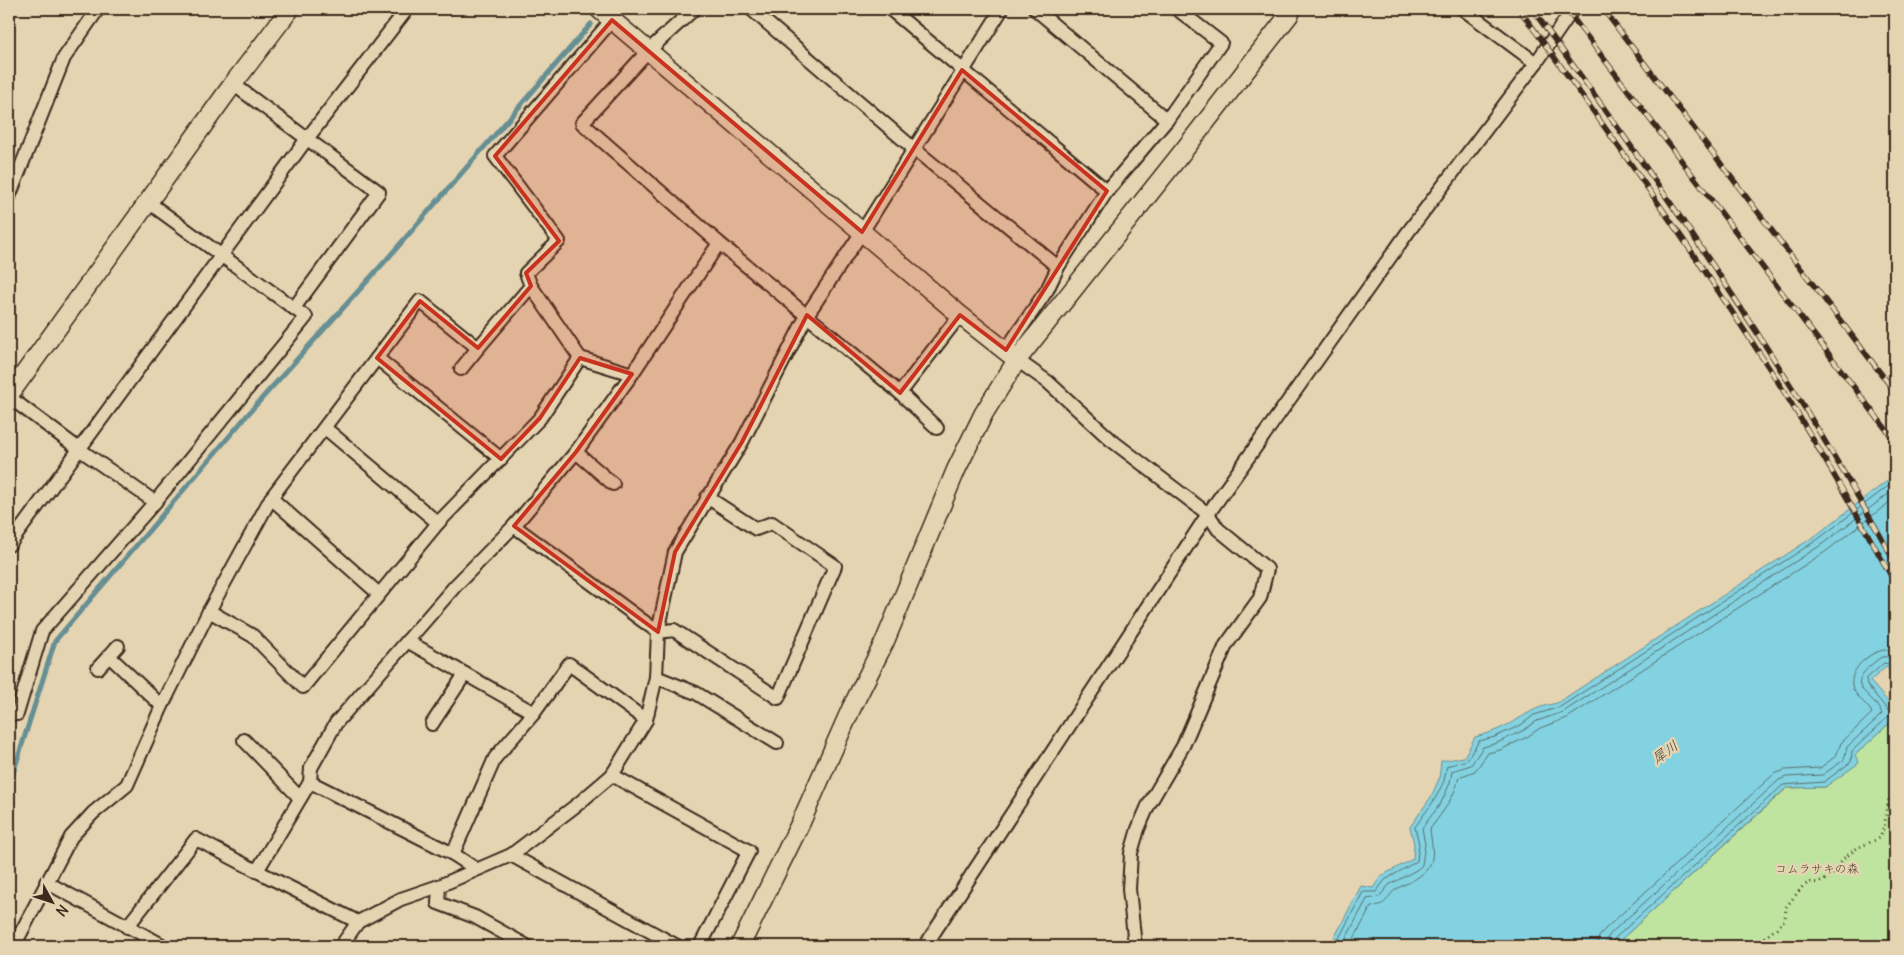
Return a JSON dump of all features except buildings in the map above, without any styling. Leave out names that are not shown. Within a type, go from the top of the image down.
[{"type":"street","points":[[9,197],[64,58],[98,9]]},
{"type":"street","points":[[155,502],[79,450],[9,396],[233,84],[290,9]]},
{"type":"street","points":[[9,545],[306,140],[407,9]]},
{"type":"street","points":[[694,9],[648,51],[582,123],[719,243],[900,393],[937,428]]},
{"type":"street","points":[[751,9],[913,148],[1058,267]]},
{"type":"street","points":[[890,9],[1107,191]]},
{"type":"street","points":[[341,946],[358,922],[401,899],[439,886],[511,855],[578,804],[612,775],[646,720],[656,677],[658,632],[675,552],[742,442],[807,315],[862,232],[1002,9]]},
{"type":"street","points":[[1035,9],[1167,120]]},
{"type":"street","points":[[740,946],[801,822],[851,709],[885,641],[956,470],[1011,355],[1058,267],[1107,191],[1167,120],[1221,43],[1177,9]]},
{"type":"street","points":[[1011,355],[1184,150],[1292,9]]},
{"type":"street","points":[[1463,9],[1536,63]]},
{"type":"street","points":[[925,946],[1208,514],[1408,232],[1536,63],[1573,9]]},
{"type":"street","points":[[632,374],[580,358],[531,286],[526,273],[560,241],[495,156],[605,14],[960,315],[1048,382],[1111,440],[1208,514],[1218,529],[1267,568],[1260,598],[1226,645],[1183,746],[1148,806],[1138,829],[1130,852],[1129,889],[1135,946]]},
{"type":"street","points":[[233,84],[306,140],[379,192],[294,308]]},
{"type":"street","points":[[9,713],[17,714],[42,631],[155,502],[306,317],[148,202]]},
{"type":"street","points":[[257,871],[310,782],[310,768],[336,723],[456,585],[514,526],[576,452],[632,374],[719,243]]},
{"type":"street","points":[[461,369],[531,286]]},
{"type":"street","points":[[14,946],[71,837],[93,813],[127,785],[162,706],[209,611],[271,498],[420,301],[478,348]]},
{"type":"street","points":[[900,393],[960,315]]},
{"type":"street","points":[[377,358],[501,459]]},
{"type":"street","points":[[209,611],[253,636],[303,688],[438,523],[540,418],[580,358]]},
{"type":"street","points":[[325,428],[438,523]]},
{"type":"street","points":[[576,452],[613,484]]},
{"type":"street","points":[[514,526],[658,632],[674,630],[778,698],[835,566],[772,523],[756,529],[707,497]]},
{"type":"street","points":[[271,498],[379,594]]},
{"type":"street","points":[[407,641],[534,713]]},
{"type":"street","points":[[98,668],[118,646]]},
{"type":"street","points":[[109,656],[162,706]]},
{"type":"street","points":[[453,854],[495,758],[534,713],[569,664],[646,720]]},
{"type":"street","points":[[432,724],[465,674]]},
{"type":"street","points":[[656,677],[696,693],[777,743]]},
{"type":"street","points":[[244,740],[300,798]]},
{"type":"street","points":[[612,775],[750,851],[700,946]]},
{"type":"street","points":[[310,782],[453,854],[476,869]]},
{"type":"street","points":[[128,927],[196,839],[358,922]]},
{"type":"street","points":[[511,855],[677,946]]},
{"type":"street","points":[[46,882],[164,946]]},
{"type":"street","points":[[439,886],[438,903],[475,917],[527,946]]},
{"type":"path","points":[[1759,946],[1765,937],[1778,928],[1785,919],[1786,907],[1804,886],[1811,882],[1818,883],[1832,876],[1842,860],[1857,848],[1880,838],[1889,798],[1895,795]]},
{"type":"highlighted area","points":[[612,20],[862,232],[962,70],[1107,191],[1006,350],[960,315],[900,393],[807,315],[742,442],[675,552],[658,632],[514,526],[576,452],[632,374],[580,358],[540,418],[501,459],[377,358],[420,301],[478,348],[531,286],[526,273],[559,241],[495,156]]},
{"type":"green space","name":"コムラサキの森","points":[[1895,718],[1895,946],[1614,946],[1787,788],[1826,787],[1855,755]]},
{"type":"water","name":"犀川","points":[[1895,475],[1895,676],[1886,667],[1870,681],[1895,710],[1895,718],[1855,755],[1859,763],[1825,787],[1786,788],[1614,946],[1330,946],[1361,886],[1373,888],[1381,876],[1413,859],[1414,844],[1410,827],[1431,797],[1439,779],[1441,761],[1464,757],[1475,737],[1497,730],[1543,706],[1557,703],[1815,536]]},
{"type":"waterway","points":[[9,786],[55,641],[255,406],[388,258],[591,24]]},
{"type":"railway","points":[[1519,9],[1647,187],[1739,322],[1786,394],[1895,583]]},
{"type":"railway","points":[[1532,9],[1629,143],[1768,349],[1812,419],[1895,562]]},
{"type":"railway","points":[[1566,9],[1895,441]]},
{"type":"railway","points":[[1603,9],[1895,392]]}]
